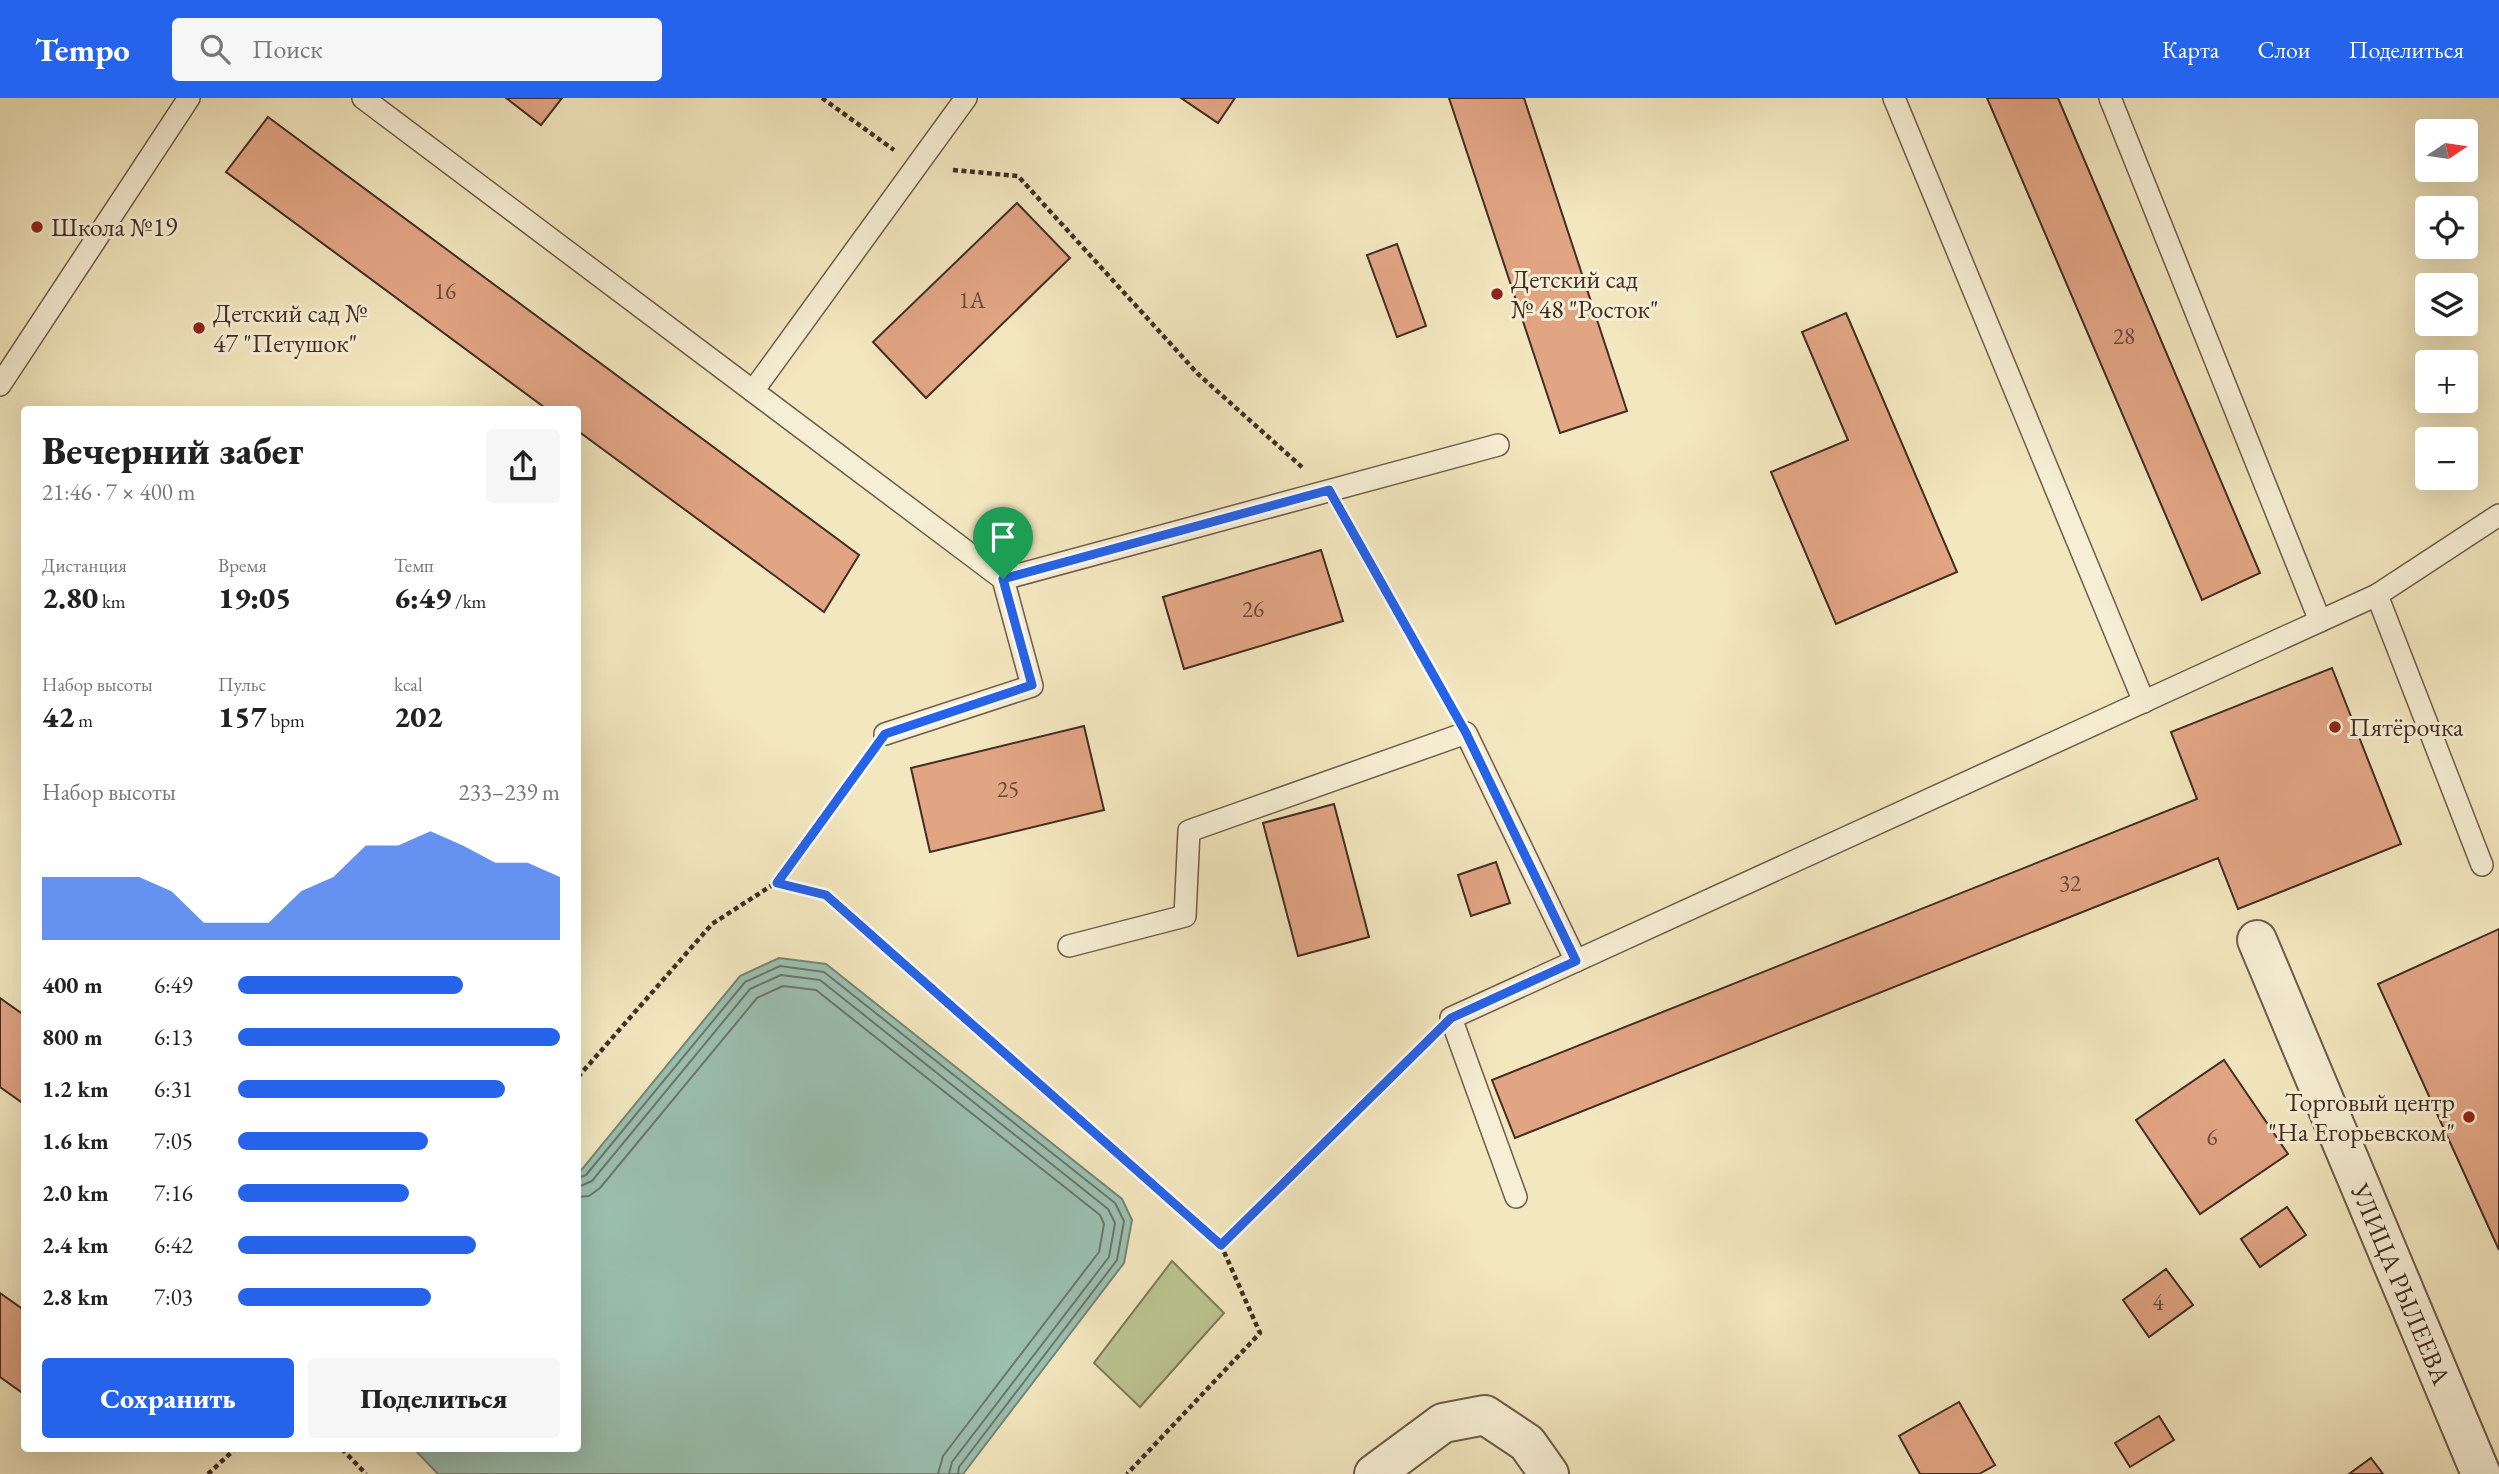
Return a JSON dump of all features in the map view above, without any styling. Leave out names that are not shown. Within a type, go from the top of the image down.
[{"type":"street","name":"УЛИЦА РЫЛЕЕВА","points":[[2257,940],[2480,1474]]},
{"type":"street","points":[[1374,1474],[1443,1423],[1485,1415],[1527,1443],[1549,1474]]},
{"type":"lane","points":[[0,385],[189,98]]},
{"type":"lane","points":[[363,98],[1003,579],[1032,685],[885,734]]},
{"type":"lane","points":[[753,391],[966,98]]},
{"type":"lane","points":[[1894,98],[2144,702]]},
{"type":"lane","points":[[2110,98],[2320,621]]},
{"type":"lane","points":[[1003,579],[1498,445]]},
{"type":"lane","points":[[1516,1197],[1451,1018],[2377,595],[2499,515]]},
{"type":"lane","points":[[2377,595],[2482,865]]},
{"type":"lane","points":[[1069,946],[1185,916],[1189,831],[1466,733],[1576,961]]},
{"type":"path","points":[[822,98],[916,166],[1018,176],[1198,374],[1329,490],[1466,733]]},
{"type":"path","points":[[581,1074],[712,924],[777,883],[885,734]]},
{"type":"path","points":[[777,883],[826,895],[1221,1245],[1260,1333],[1127,1474]]},
{"type":"path","points":[[1221,1245],[1451,1018]]},
{"type":"path","points":[[208,1474],[232,1452]]},
{"type":"path","points":[[345,1452],[366,1474]]},
{"type":"green space","points":[[1172,1261],[1224,1313],[1140,1407],[1094,1363]]},
{"type":"water","points":[[779,958],[826,964],[1122,1199],[1132,1220],[1124,1263],[963,1474],[438,1474],[417,1452],[581,1452],[581,1170],[740,976]]},
{"type":"building","points":[[506,98],[562,98],[541,125]]},
{"type":"building","points":[[1181,98],[1235,98],[1218,123]]},
{"type":"building","points":[[1449,98],[1524,98],[1627,411],[1560,433]]},
{"type":"building","points":[[1987,98],[2058,98],[2260,573],[2202,600]]},
{"type":"building","points":[[268,117],[859,555],[824,612],[581,433],[581,406],[543,406],[226,172]]},
{"type":"building","points":[[1017,203],[1070,258],[926,398],[873,342]]},
{"type":"building","points":[[1397,244],[1426,326],[1397,337],[1367,255]]},
{"type":"building","points":[[1846,313],[1957,572],[1836,624],[1771,472],[1848,440],[1802,332]]},
{"type":"building","points":[[1321,550],[1343,621],[1184,669],[1163,597]]},
{"type":"building","points":[[2332,668],[2401,844],[2238,909],[2218,858],[1515,1138],[1492,1080],[2197,799],[2171,732]]},
{"type":"building","points":[[1084,726],[1104,810],[930,852],[911,768]]},
{"type":"building","points":[[1334,804],[1369,937],[1298,956],[1263,823]]},
{"type":"building","points":[[1496,862],[1510,903],[1471,916],[1458,875]]},
{"type":"building","name":"Торговый центр \"На Егорьевском\"","points":[[2499,929],[2499,1250],[2378,984]]},
{"type":"building","points":[[0,998],[21,1013],[21,1102],[0,1087]]},
{"type":"building","points":[[2224,1060],[2288,1154],[2200,1214],[2136,1120]]},
{"type":"building","points":[[2287,1207],[2306,1235],[2260,1267],[2241,1239]]},
{"type":"building","points":[[2166,1269],[2193,1305],[2149,1337],[2123,1300]]},
{"type":"building","points":[[0,1293],[21,1308],[21,1392],[0,1377]]},
{"type":"building","points":[[1959,1402],[1995,1465],[1979,1474],[1920,1474],[1899,1436]]},
{"type":"building","points":[[2159,1416],[2174,1440],[2130,1467],[2115,1443]]},
{"type":"building","points":[[2371,1458],[2383,1474],[2349,1474]]},
{"type":"place","name":"Школа №19","points":[[37,227]]},
{"type":"place","name":"Детский сад № 48 \"Росток\"","points":[[1497,294]]},
{"type":"place","name":"Детский сад № 47 \"Петушок\"","points":[[199,328]]},
{"type":"place","name":"Пятёрочка","points":[[2335,727]]},
{"type":"place","name":"Торговый центр \"На Егорьевском\"","points":[[2469,1117]]},
{"type":"route","points":[[1329,490],[1466,733],[1576,961],[1451,1018],[1221,1245],[826,895],[777,883],[885,734],[1032,685],[1003,579],[1329,490]]}]
